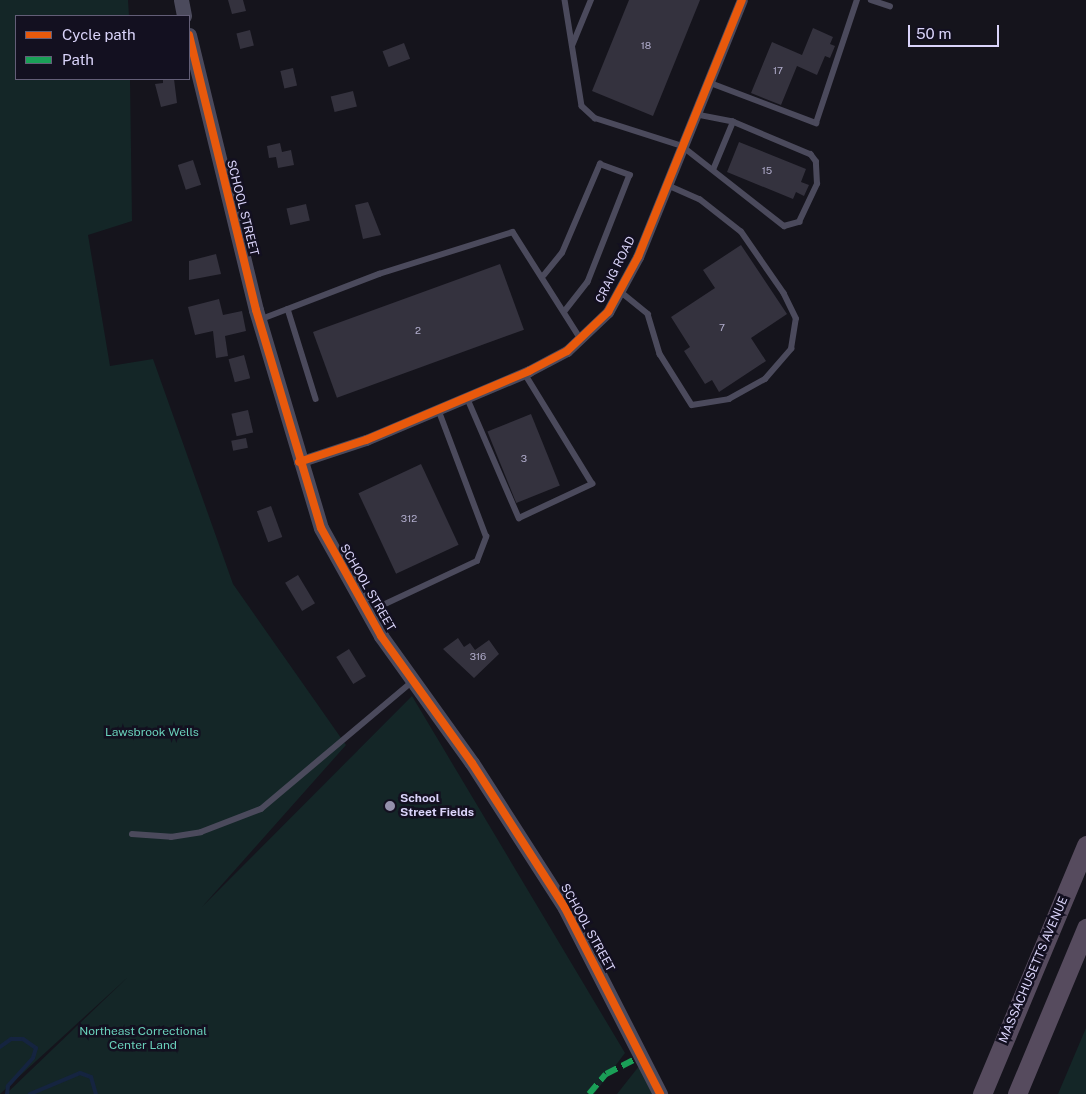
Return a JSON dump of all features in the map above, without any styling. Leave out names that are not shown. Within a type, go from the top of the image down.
[{"type":"highway","name":"MASSACHUSETTS AVENUE","points":[[982,1094],[1086,845]]},
{"type":"highway","points":[[1017,1094],[1086,928]]},
{"type":"street","points":[[181,0],[184,15]]},
{"type":"street","name":"CRAIG ROAD","points":[[299,462],[438,410],[524,373],[581,339],[621,292],[667,185],[742,0]]},
{"type":"street","name":"SCHOOL STREET","points":[[190,39],[259,320],[299,462],[321,528],[367,613],[414,680],[565,908],[660,1094]]},
{"type":"lane","points":[[565,0],[582,106],[589,112],[682,146],[784,226],[793,226],[804,215],[817,184],[816,162],[810,155],[733,122],[696,115]]},
{"type":"lane","points":[[572,46],[591,0]]},
{"type":"lane","points":[[708,82],[816,122],[857,0]]},
{"type":"lane","points":[[871,0],[890,6]]},
{"type":"lane","points":[[713,170],[733,122]]},
{"type":"lane","points":[[544,275],[562,253],[600,164],[630,175],[588,282],[565,311]]},
{"type":"lane","points":[[621,292],[648,314],[660,354],[692,405],[729,399],[765,379],[791,349],[796,320],[784,294],[740,232],[700,200],[667,185]]},
{"type":"lane","points":[[259,320],[501,233],[513,232],[544,275],[581,339]]},
{"type":"lane","points":[[288,309],[316,400]]},
{"type":"lane","points":[[467,397],[520,518],[592,484],[524,373]]},
{"type":"lane","points":[[367,613],[477,561],[486,537],[438,410]]},
{"type":"lane","points":[[132,834],[171,837],[201,832],[261,809],[414,680]]},
{"type":"green space","points":[[0,0],[128,0],[129,15],[15,15],[15,80],[130,80],[132,221],[88,235],[110,366],[153,359],[233,584],[346,745],[202,907],[412,696],[625,1053],[594,1094],[6,1094],[128,977],[0,1094]]},
{"type":"green space","points":[[1086,1028],[1086,1094],[1058,1094]]},
{"type":"green space","points":[[643,1061],[656,1094],[617,1094]]},
{"type":"building","points":[[228,0],[243,0],[246,11],[232,14]]},
{"type":"building","points":[[629,0],[700,0],[653,116],[592,91]]},
{"type":"building","points":[[813,28],[833,37],[830,44],[835,46],[830,58],[825,56],[817,75],[797,66],[781,105],[751,93],[772,42],[802,55]]},
{"type":"building","points":[[250,30],[254,46],[240,49],[236,33]]},
{"type":"building","points":[[404,43],[410,59],[389,67],[383,51]]},
{"type":"building","points":[[293,68],[297,86],[284,88],[280,71]]},
{"type":"building","points":[[163,80],[174,80],[177,103],[161,107],[155,84],[163,83]]},
{"type":"building","points":[[353,91],[357,107],[335,112],[331,97]]},
{"type":"building","points":[[739,142],[806,169],[801,182],[809,185],[804,196],[796,192],[793,199],[727,172]]},
{"type":"building","points":[[280,143],[282,152],[291,150],[294,165],[278,168],[276,157],[269,158],[267,146]]},
{"type":"building","points":[[193,160],[201,185],[186,190],[178,165]]},
{"type":"building","points":[[368,202],[381,235],[363,239],[355,205]]},
{"type":"building","points":[[306,204],[310,221],[290,225],[287,208]]},
{"type":"building","points":[[741,245],[787,314],[751,338],[766,361],[719,392],[712,380],[705,384],[684,351],[690,347],[671,317],[715,288],[703,270]]},
{"type":"building","points":[[216,254],[221,274],[189,280],[189,261]]},
{"type":"building","points":[[500,264],[524,330],[337,398],[313,332]]},
{"type":"building","points":[[219,299],[223,315],[242,311],[246,331],[225,336],[228,356],[216,358],[213,331],[195,335],[188,307]]},
{"type":"building","points":[[244,355],[250,378],[235,382],[229,359]]},
{"type":"building","points":[[248,410],[253,432],[237,436],[231,414]]},
{"type":"building","points":[[531,414],[560,485],[516,503],[487,432]]},
{"type":"building","points":[[246,438],[248,448],[233,451],[231,441]]},
{"type":"building","points":[[421,464],[459,545],[396,574],[358,493]]},
{"type":"building","points":[[271,506],[282,537],[268,542],[257,511]]},
{"type":"building","points":[[298,575],[315,603],[302,611],[285,583]]},
{"type":"building","points":[[458,638],[464,647],[470,643],[475,650],[489,640],[499,654],[474,678],[443,649]]},
{"type":"building","points":[[349,649],[366,676],[353,684],[336,657]]},
{"type":"waterway","points":[[0,1047],[11,1039],[23,1039],[36,1048],[33,1058],[8,1086],[7,1094]]},
{"type":"waterway","points":[[30,1094],[80,1073],[91,1077],[96,1094]]},
{"type":"marked path","points":[[589,1094],[606,1074],[641,1056]]},
{"type":"cycle path","points":[[299,462],[366,440],[529,371],[567,351],[608,312],[638,257],[742,0]]},
{"type":"cycle path","points":[[190,39],[256,310],[321,528],[381,636],[472,763],[565,908],[660,1094]]},
{"type":"place","name":"School Street Fields","points":[[390,806]]},
{"type":"park label","name":"Lawsbrook Wells","points":[[152,733]]},
{"type":"park label","name":"Northeast Correctional Center Land","points":[[143,1039]]}]
